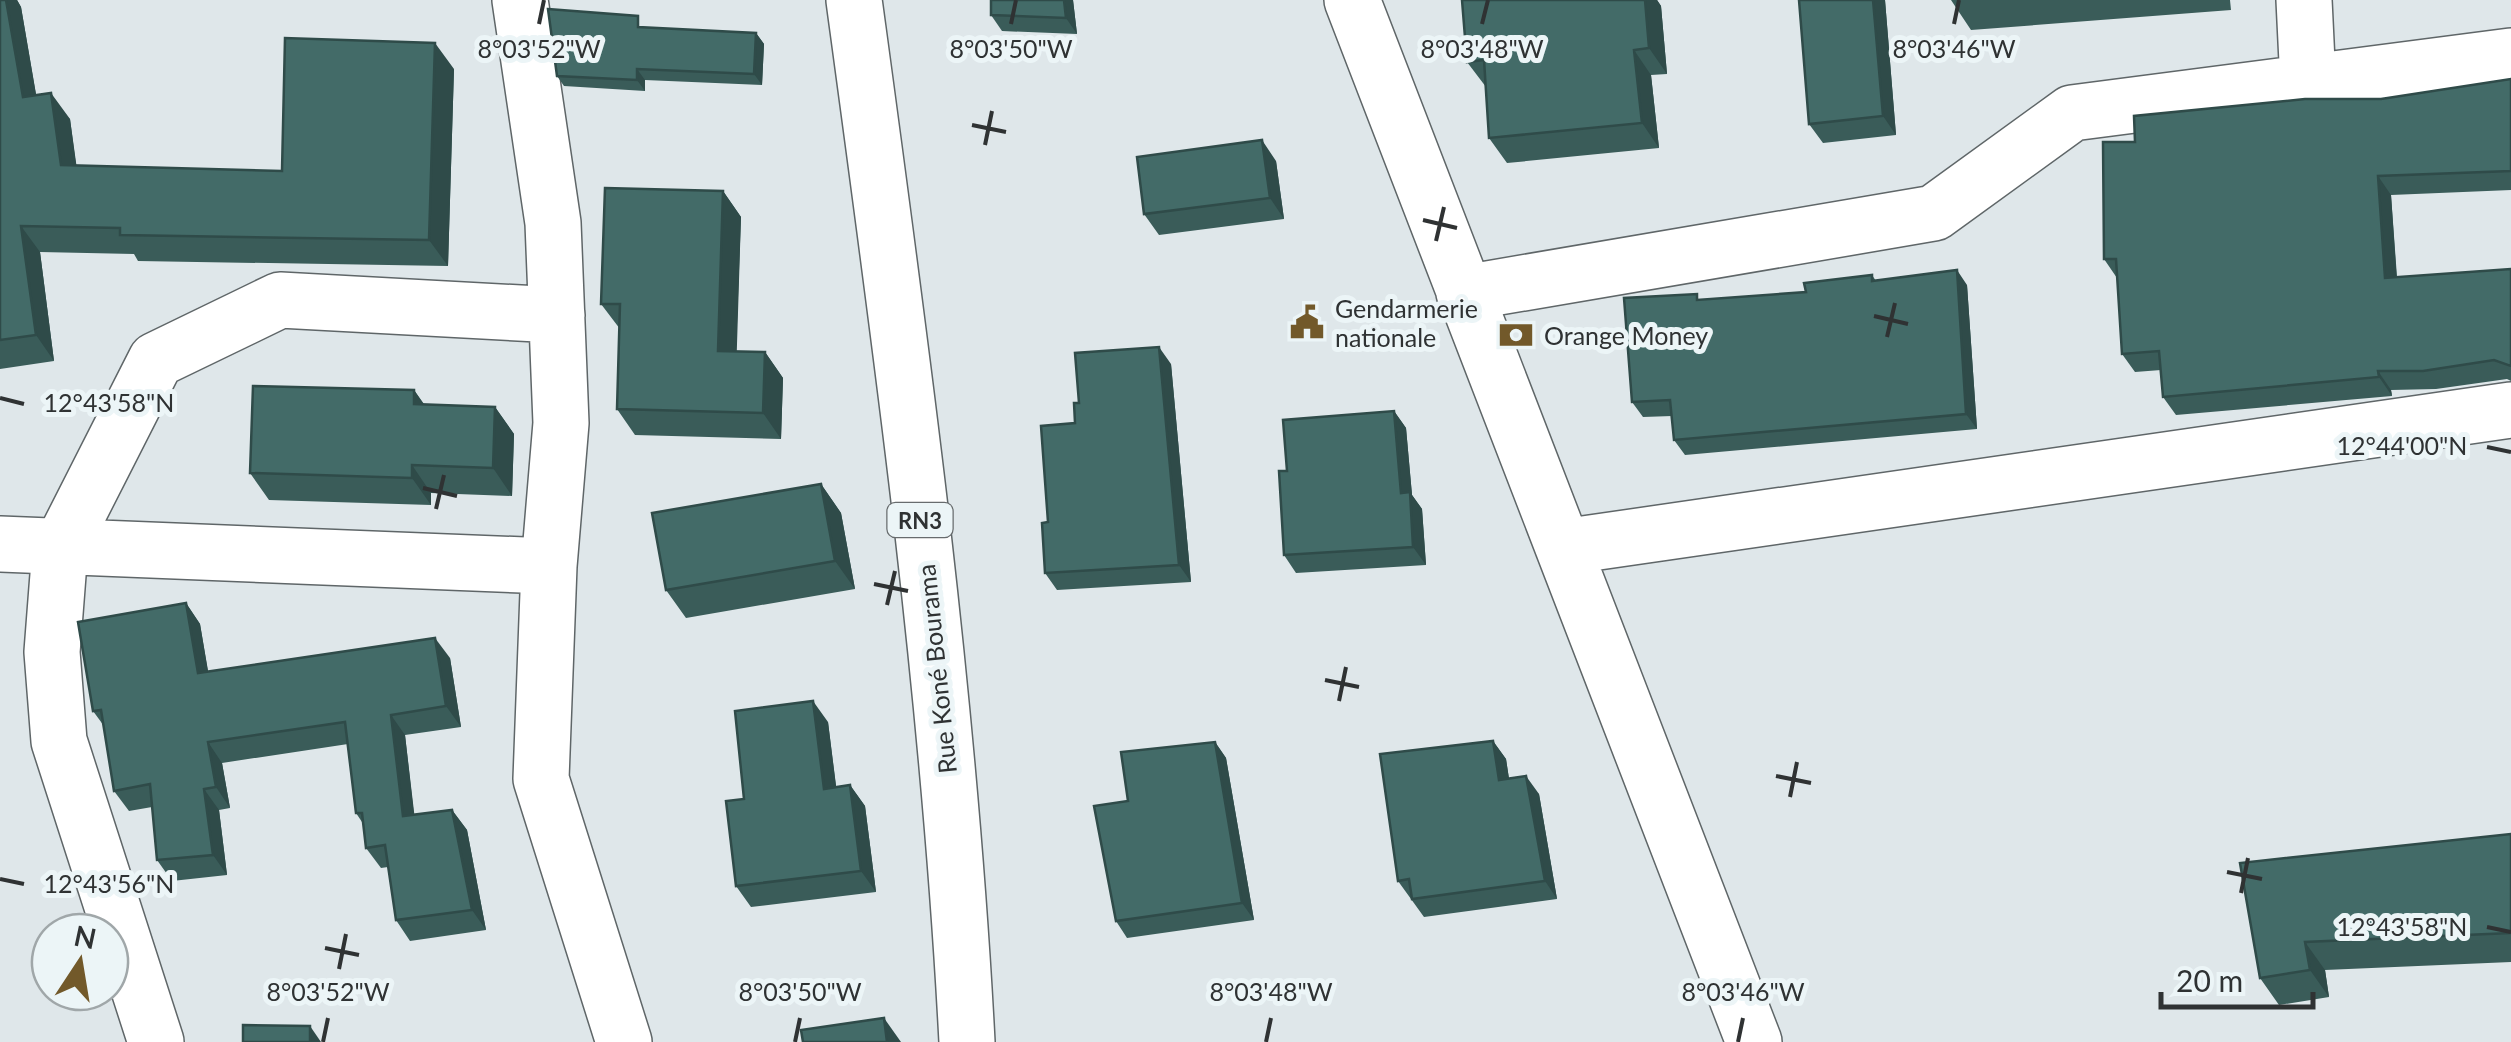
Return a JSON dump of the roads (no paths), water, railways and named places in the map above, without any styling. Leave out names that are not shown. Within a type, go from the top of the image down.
[{"type":"main road","points":[[520,0],[554,223],[561,423],[549,566],[540,778],[624,1042]]},
{"type":"main road","name":"Rue Koné Bourama","points":[[854,0],[901,348],[954,830],[966,1042]]},
{"type":"main road","points":[[1352,0],[1754,1042]]},
{"type":"main road","points":[[2304,0],[2308,83]]},
{"type":"main road","points":[[1464,294],[1934,213],[2072,113],[2511,56]]},
{"type":"main road","points":[[156,1042],[59,741],[52,652],[60,549],[156,360],[280,300],[557,315]]},
{"type":"main road","points":[[1563,547],[2511,410]]},
{"type":"main road","points":[[0,544],[549,566]]},
{"type":"place","name":"Gendarmerie nationale","points":[[1307,322]]},
{"type":"place","name":"Orange Money","points":[[1516,335]]}]
